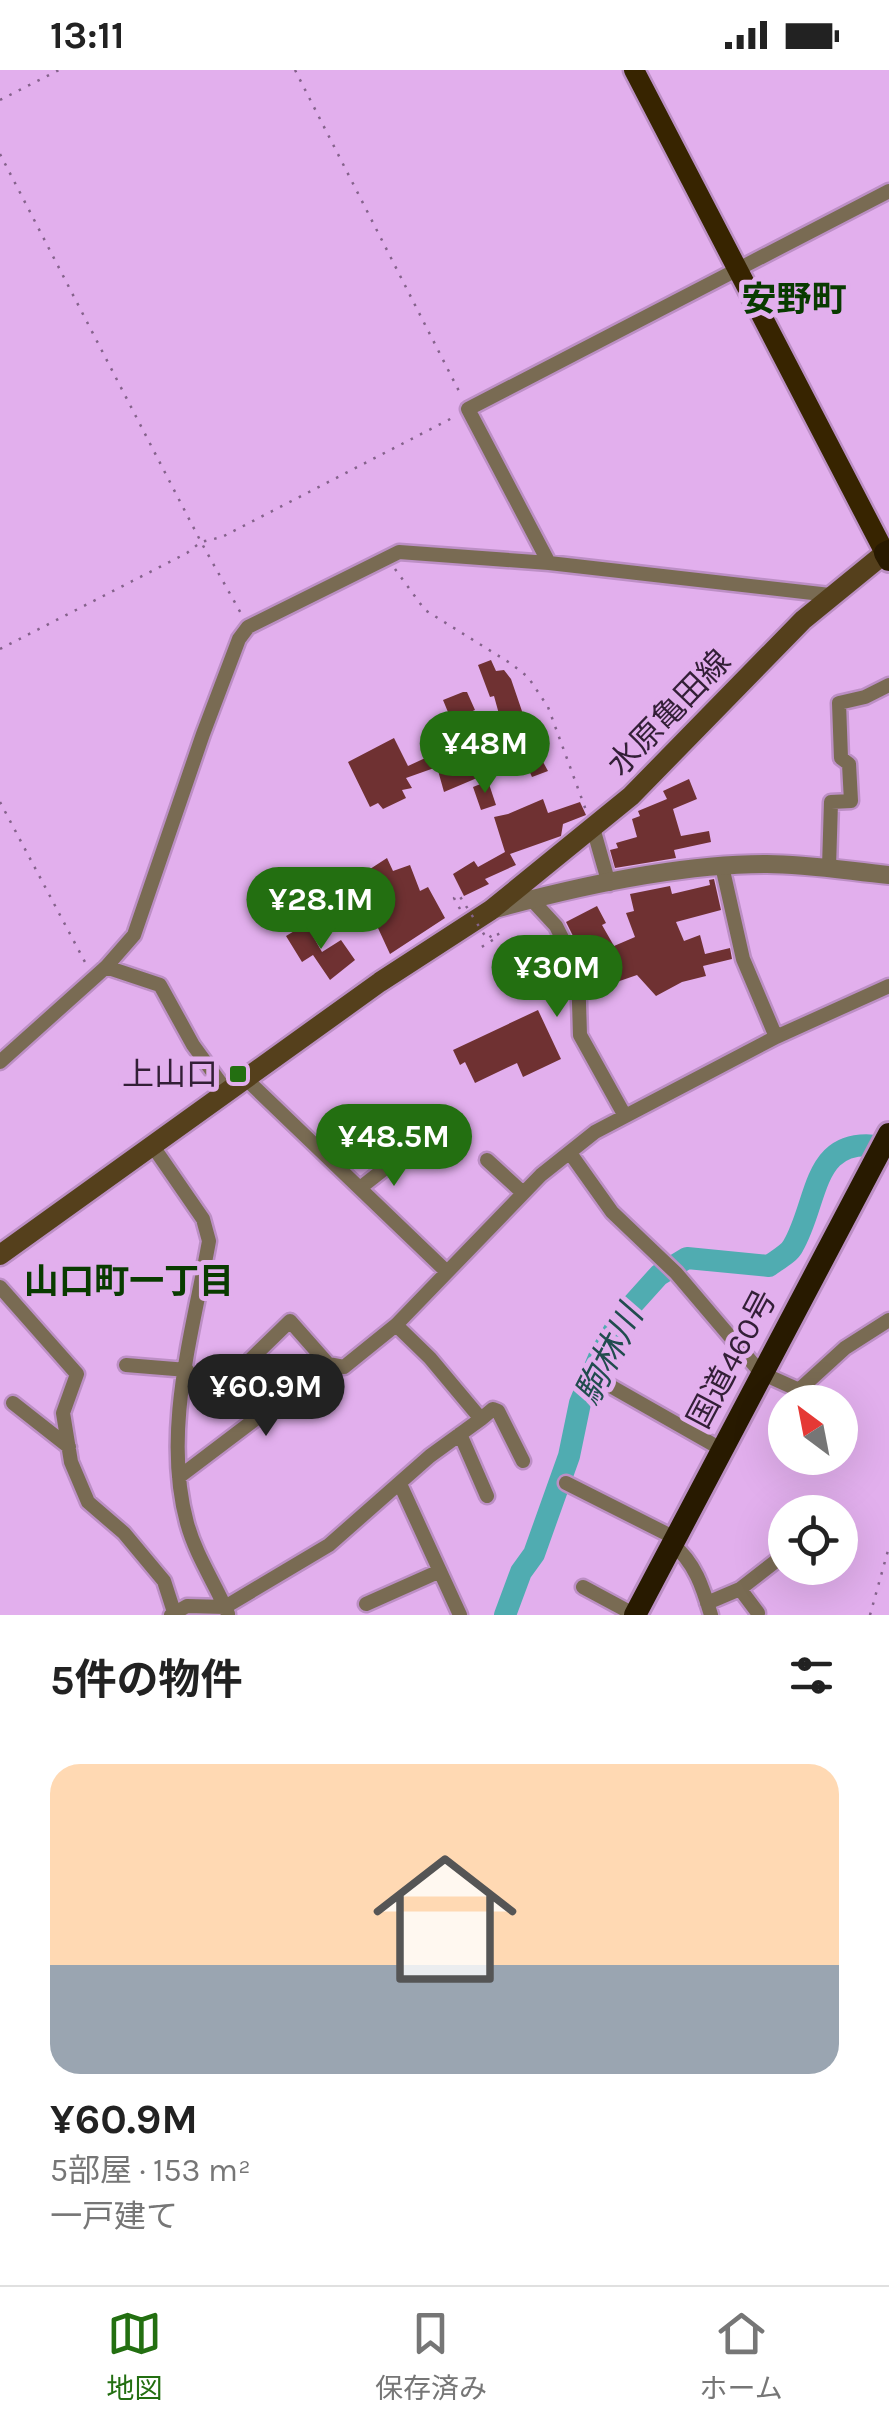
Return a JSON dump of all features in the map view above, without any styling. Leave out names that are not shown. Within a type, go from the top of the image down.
[{"type":"highway","name":"国道460号","points":[[635,1615],[889,1134]]},
{"type":"main road","points":[[634,70],[888,555]]},
{"type":"main road","name":"水原亀田線","points":[[0,1255],[380,982],[490,910],[658,772],[830,594],[888,555]]},
{"type":"street","points":[[549,563],[468,410],[889,190]]},
{"type":"street","points":[[0,1062],[134,935],[203,734],[248,627],[399,552],[549,563],[830,594]]},
{"type":"street","points":[[830,867],[831,802],[851,801],[849,764],[841,758],[839,703],[866,697],[889,685]]},
{"type":"street","points":[[593,828],[609,884]]},
{"type":"street","points":[[722,866],[743,959],[776,1036]]},
{"type":"street","points":[[490,910],[609,884],[722,866],[830,867],[889,875]]},
{"type":"street","points":[[531,900],[556,926],[578,970],[580,1035],[625,1116]]},
{"type":"street","points":[[99,971],[160,985],[192,1045],[228,1092]]},
{"type":"street","points":[[250,1360],[290,1321],[328,1364],[344,1366],[396,1325],[541,1175],[595,1132],[776,1036],[889,986]]},
{"type":"street","points":[[246,1080],[448,1272]]},
{"type":"street","points":[[152,1145],[203,1219],[209,1241],[178,1436],[179,1477],[188,1526],[227,1611]]},
{"type":"street","points":[[570,1154],[612,1212],[676,1272],[761,1373],[799,1390],[845,1348],[889,1320]]},
{"type":"street","points":[[360,1188],[402,1155]]},
{"type":"street","points":[[487,1160],[523,1194]]},
{"type":"street","points":[[0,1286],[78,1374],[63,1413],[71,1462],[88,1502],[124,1533],[164,1580],[173,1614],[187,1606],[227,1611],[328,1545],[492,1410],[498,1411],[523,1461]]},
{"type":"street","points":[[396,1325],[430,1358],[481,1419]]},
{"type":"street","points":[[179,1477],[328,1364]]},
{"type":"street","points":[[126,1365],[187,1370]]},
{"type":"street","points":[[598,1379],[722,1449]]},
{"type":"street","points":[[13,1403],[68,1448]]},
{"type":"street","points":[[460,1434],[486,1496]]},
{"type":"street","points":[[566,1483],[673,1541],[693,1567],[709,1609],[768,1567]]},
{"type":"street","points":[[400,1484],[460,1615]]},
{"type":"street","points":[[366,1604],[440,1572]]},
{"type":"street","points":[[583,1588],[635,1615]]},
{"type":"street","points":[[740,1588],[758,1613]]},
{"type":"path","points":[[0,100],[59,70]]},
{"type":"path","points":[[0,650],[187,553],[201,542],[222,537],[468,410],[295,70]]},
{"type":"path","points":[[0,154],[248,627]]},
{"type":"path","points":[[387,556],[425,610],[528,677],[548,707],[593,828]]},
{"type":"path","points":[[0,802],[99,971]]},
{"type":"path","points":[[460,909],[454,898],[459,895],[487,939],[497,932],[499,936],[477,950]]},
{"type":"path","points":[[870,1615],[889,1547]]},
{"type":"building","points":[[491,660],[496,671],[504,670],[511,679],[524,717],[502,725],[494,696],[490,697],[478,665]]},
{"type":"building","points":[[467,692],[475,710],[456,718],[477,778],[444,792],[437,767],[406,778],[412,788],[402,790],[406,798],[383,809],[378,803],[370,807],[348,762],[394,738],[408,766],[434,754],[425,727],[450,717],[443,700]]},
{"type":"building","points":[[532,742],[548,771],[532,777],[519,749]]},
{"type":"building","points":[[689,779],[697,799],[673,809],[681,836],[709,831],[711,842],[674,850],[676,858],[615,868],[610,850],[618,848],[616,843],[637,837],[632,819],[640,816],[638,811],[667,799],[663,791]]},
{"type":"building","points":[[488,781],[496,805],[481,810],[473,787]]},
{"type":"building","points":[[543,799],[548,813],[580,802],[586,815],[563,824],[561,836],[510,854],[516,865],[485,879],[489,884],[464,896],[453,874],[474,861],[478,867],[505,852],[494,817]]},
{"type":"building","points":[[387,858],[393,871],[410,865],[420,891],[428,887],[445,918],[390,954],[365,900],[379,893],[367,871]]},
{"type":"building","points":[[714,879],[721,910],[676,922],[684,941],[700,935],[705,954],[730,948],[732,959],[703,966],[706,976],[682,982],[656,996],[637,975],[589,988],[588,966],[566,922],[597,906],[614,946],[635,937],[626,913],[634,911],[630,894],[670,886],[672,894],[710,885],[709,880]]},
{"type":"building","points":[[306,924],[322,952],[341,940],[355,960],[330,980],[313,955],[302,962],[286,936]]},
{"type":"building","points":[[538,1010],[561,1059],[523,1077],[517,1063],[475,1083],[465,1062],[460,1065],[453,1050]]},
{"type":"waterway","name":"駒林川","points":[[505,1615],[521,1572],[534,1554],[569,1456],[580,1403],[600,1355],[623,1315],[659,1275],[687,1258],[769,1266],[793,1246],[821,1173],[831,1159],[844,1149],[863,1145],[889,1148]]},
{"type":"place","name":"上山口","points":[[238,1074]]},
{"type":"district","name":"安野町","points":[[794,299]]},
{"type":"district","name":"山口町一丁目","points":[[129,1281]]}]
